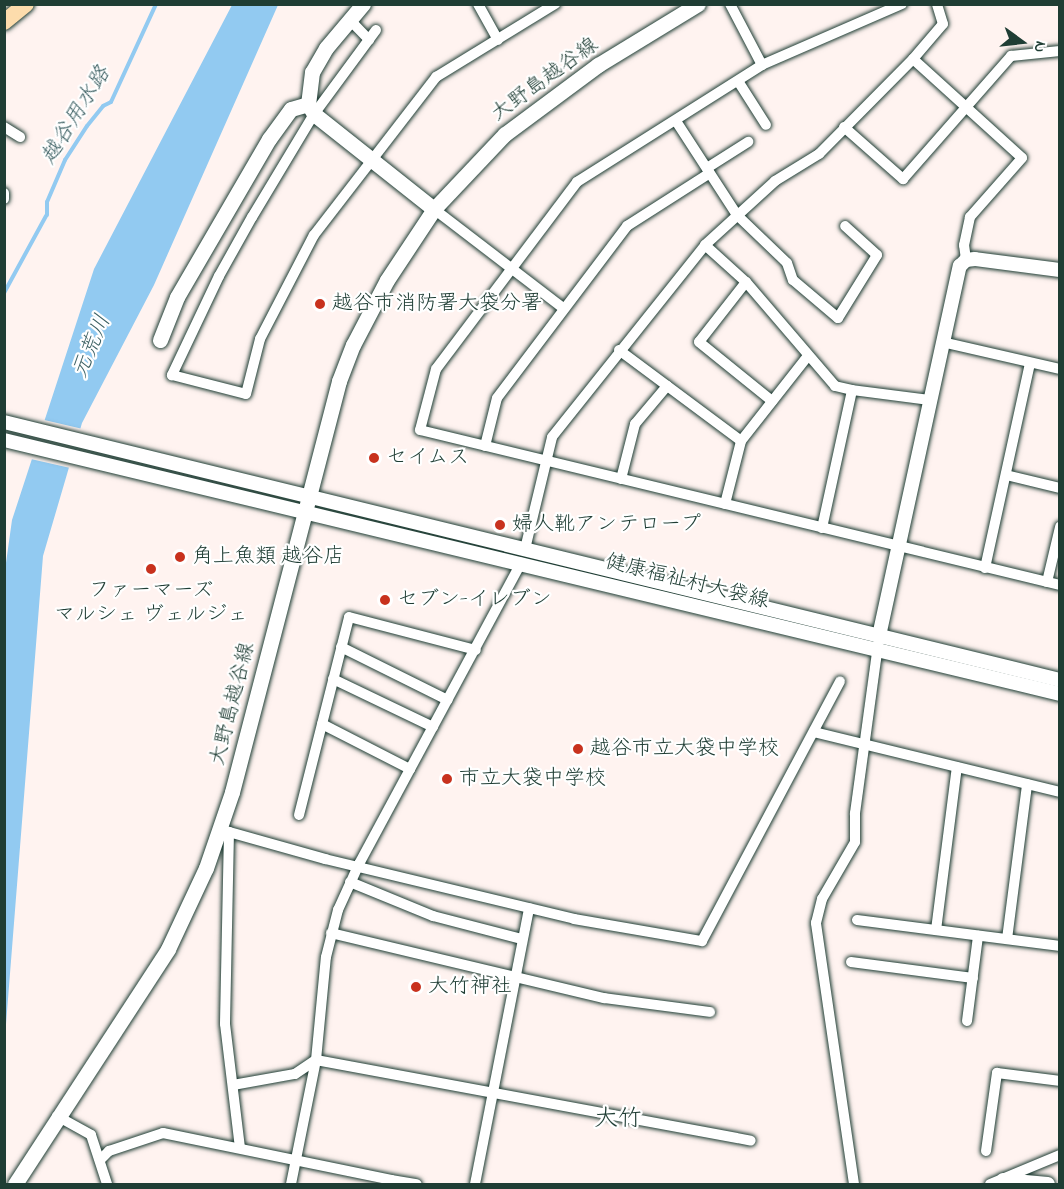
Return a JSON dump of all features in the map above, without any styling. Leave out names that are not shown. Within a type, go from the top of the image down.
[{"type":"main road","points":[[4,22],[26,4]]},
{"type":"main road","points":[[311,109],[312,72],[349,19],[363,4]]},
{"type":"main road","name":"大野島越谷線","points":[[15,1185],[57,1116],[168,949],[225,831],[308,495],[353,345],[387,280],[434,209],[474,164],[540,104],[698,4]]},
{"type":"main road","points":[[160,340],[177,297],[269,139],[291,109],[311,109],[434,209]]},
{"type":"street","points":[[478,4],[498,40]]},
{"type":"street","points":[[376,30],[311,109],[219,276],[172,375],[246,394],[260,339],[314,235],[374,161],[436,77],[555,4]]},
{"type":"street","points":[[730,4],[762,65]]},
{"type":"street","points":[[902,4],[762,65],[577,182],[436,369],[420,430],[1059,585]]},
{"type":"street","points":[[291,1185],[316,1060],[331,933],[359,864],[476,650],[523,556],[552,437],[619,350],[705,245],[775,181],[819,154],[913,59],[943,24],[937,4]]},
{"type":"street","points":[[349,19],[369,40]]},
{"type":"street","points":[[844,127],[903,179],[1011,56],[1059,51]]},
{"type":"street","points":[[854,1185],[816,923],[822,899],[855,842],[863,744],[878,643],[942,342],[959,270],[966,260],[964,245],[970,217],[1022,158],[913,59]]},
{"type":"street","points":[[738,81],[766,125]]},
{"type":"street","points":[[676,121],[737,215],[788,263],[793,280],[838,318],[877,255],[845,226]]},
{"type":"street","points":[[4,127],[20,137]]},
{"type":"street","points":[[485,446],[497,398],[627,226],[748,142]]},
{"type":"street","points":[[4,193],[4,199]]},
{"type":"street","points":[[434,209],[563,308]]},
{"type":"street","points":[[705,245],[746,282],[807,357],[835,386],[930,400]]},
{"type":"street","points":[[966,260],[1059,270]]},
{"type":"street","points":[[746,282],[699,342],[772,401]]},
{"type":"street","points":[[942,342],[1059,369]]},
{"type":"street","points":[[619,350],[741,441]]},
{"type":"street","points":[[725,504],[741,441],[807,357]]},
{"type":"street","points":[[985,568],[1030,363]]},
{"type":"street","points":[[621,479],[635,424],[667,386]]},
{"type":"street","points":[[822,528],[852,390]]},
{"type":"street","name":"健康福祉村大袋線","points":[[4,422],[142,457],[308,495],[523,556],[878,643],[1059,694]]},
{"type":"street","name":"健康福祉村大袋線","points":[[4,440],[303,513],[523,556]]},
{"type":"street","points":[[1006,475],[1059,488]]},
{"type":"street","points":[[1047,582],[1059,527]]},
{"type":"street","points":[[299,816],[349,617],[476,650]]},
{"type":"street","name":"健康福祉村大袋線","points":[[878,643],[1059,680]]},
{"type":"street","points":[[341,647],[448,700]]},
{"type":"street","points":[[333,679],[433,727]]},
{"type":"street","points":[[240,1148],[225,1024],[225,831],[325,859],[359,864],[606,927],[702,940],[840,681]]},
{"type":"street","points":[[322,724],[410,769]]},
{"type":"street","points":[[814,732],[1059,792]]},
{"type":"street","points":[[936,930],[957,767]]},
{"type":"street","points":[[1007,939],[1027,784]]},
{"type":"street","points":[[350,882],[433,916],[522,939]]},
{"type":"street","points":[[475,1185],[513,976],[529,908]]},
{"type":"street","points":[[857,920],[1059,946]]},
{"type":"street","points":[[331,933],[604,998],[710,1012]]},
{"type":"street","points":[[967,1021],[978,936]]},
{"type":"street","points":[[851,962],[973,978]]},
{"type":"street","points":[[233,1085],[295,1074],[316,1060],[751,1141]]},
{"type":"street","points":[[986,1151],[997,1073],[1059,1081]]},
{"type":"street","points":[[57,1116],[88,1132],[100,1160],[107,1185]]},
{"type":"street","points":[[100,1160],[109,1151],[159,1133],[240,1148],[391,1182],[417,1185]]},
{"type":"street","points":[[999,1183],[1059,1155]]},
{"type":"street","points":[[999,1183],[1048,1185]]},
{"type":"water","name":"元荒川","points":[[232,5],[278,5],[154,285],[82,423],[43,556],[5,1037],[4,577],[12,520],[94,269]]},
{"type":"pier","points":[[40,419],[83,429],[74,469],[31,459]]},
{"type":"waterway","name":"越谷用水路","points":[[47,215],[47,202],[65,160],[87,126],[103,106],[111,102],[156,4]]},
{"type":"waterway","name":"越谷用水路","points":[[4,293],[46,216]]},
{"type":"place","name":"越谷市消防署大袋分署","points":[[320,304]]},
{"type":"place","name":"セイムス","points":[[374,458]]},
{"type":"place","name":"婦人靴アンテロープ","points":[[500,525]]},
{"type":"place","name":"角上魚類 越谷店","points":[[180,557]]},
{"type":"place","name":"ファーマーズ マルシェ ヴェルジェ","points":[[151,569]]},
{"type":"place","name":"セブン-イレブン","points":[[385,600]]},
{"type":"place","name":"越谷市立大袋中学校","points":[[578,749]]},
{"type":"place","name":"市立大袋中学校","points":[[447,779]]},
{"type":"place","name":"大竹神社","points":[[416,987]]},
{"type":"district","name":"大竹","points":[[618,1120]]}]
